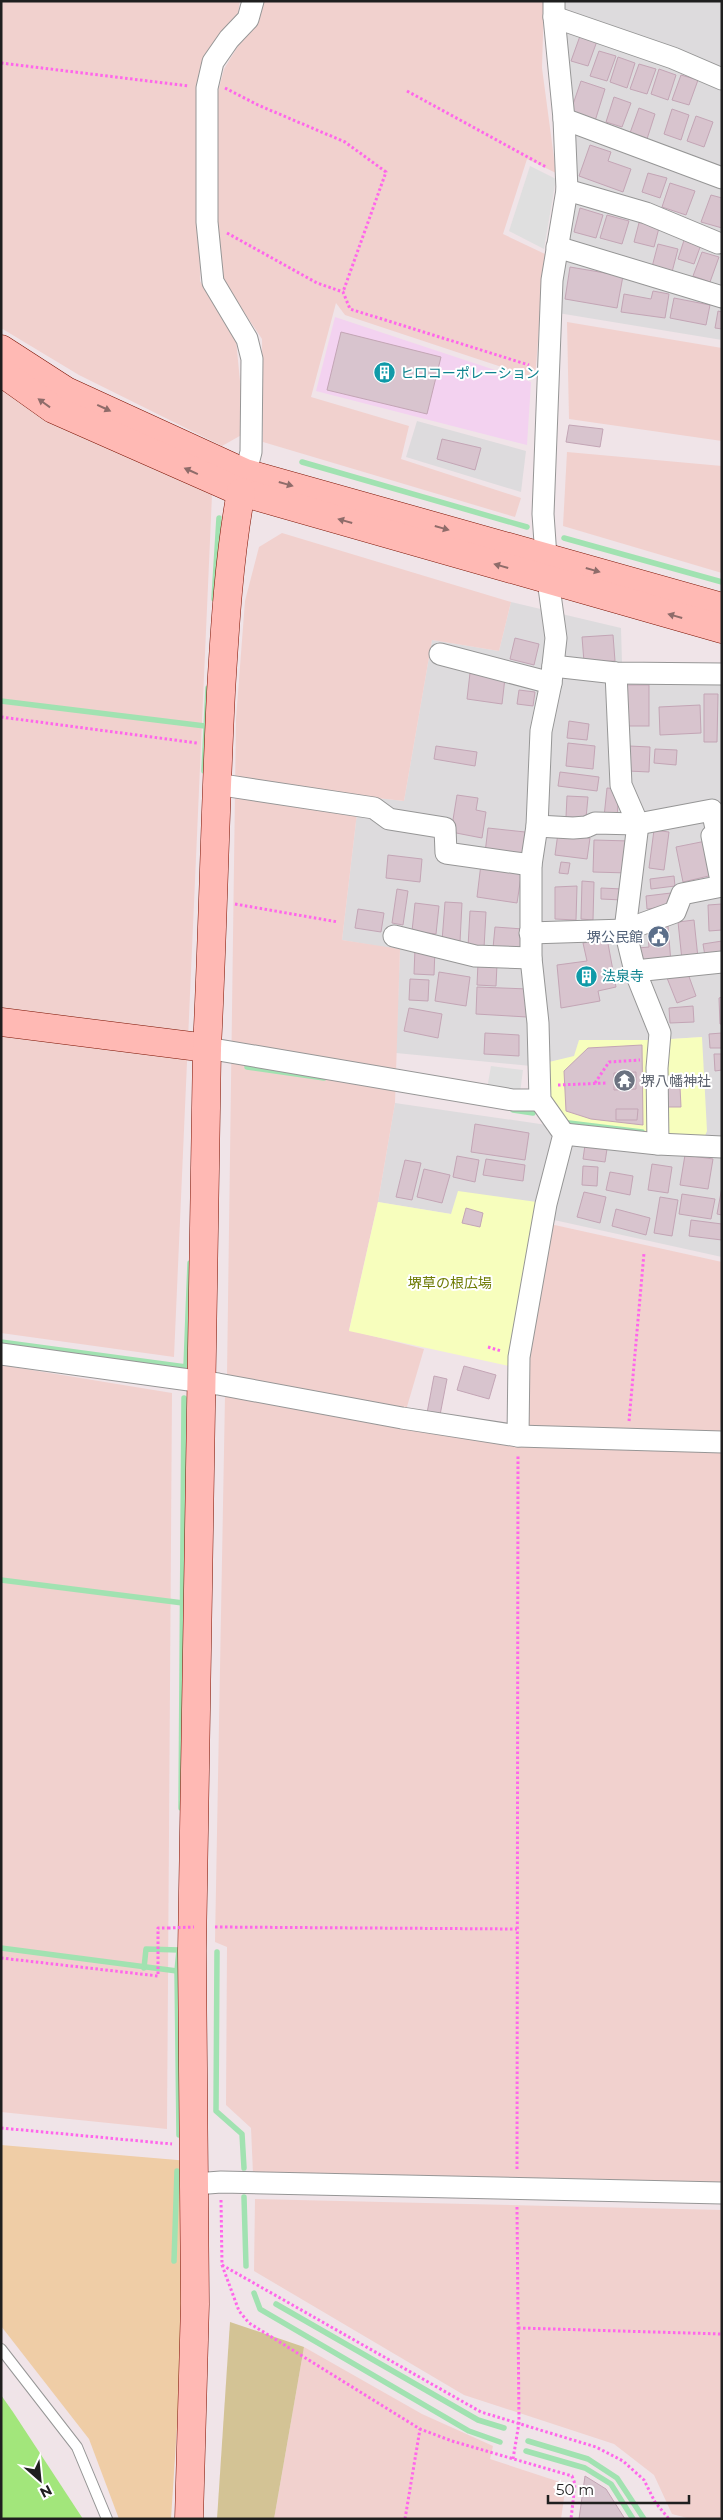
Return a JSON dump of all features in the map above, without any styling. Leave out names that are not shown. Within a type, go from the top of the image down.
[{"type":"street","points":[[189,2519],[195,2304],[192,1951],[203,1382],[207,1048],[214,902],[216,784],[226,615],[235,523],[251,452],[252,359],[248,339],[213,282],[207,222],[208,84],[213,62],[229,39],[248,19],[253,1]]},
{"type":"street","points":[[518,1436],[519,1356],[546,1204],[564,1134],[540,1093],[538,1023],[530,932],[530,865],[537,826],[541,731],[552,675],[556,638],[547,568],[543,514],[552,280],[567,184],[564,119],[554,9],[722,79]]},
{"type":"street","points":[[564,119],[722,178]]},
{"type":"street","points":[[567,184],[646,213],[718,243]]},
{"type":"street","points":[[557,247],[722,297]]},
{"type":"street","points":[[1,349],[66,391],[243,483]]},
{"type":"street","points":[[1,372],[53,409],[243,483],[547,568],[722,607]]},
{"type":"street","points":[[547,568],[722,629]]},
{"type":"street","points":[[440,654],[552,675],[616,673],[722,674]]},
{"type":"street","points":[[616,673],[621,785],[638,824],[625,930],[634,971],[660,1033],[658,1059],[658,1144]]},
{"type":"street","points":[[216,784],[374,808],[389,819],[445,828],[446,854],[530,865]]},
{"type":"street","points":[[530,932],[625,930],[675,912],[682,894],[722,886],[712,836],[720,832],[712,810],[638,824],[595,823],[586,827],[572,828],[537,826]]},
{"type":"street","points":[[394,936],[475,956],[531,958]]},
{"type":"street","points":[[634,971],[722,962]]},
{"type":"street","points":[[1,1022],[207,1048],[512,1100],[540,1093]]},
{"type":"street","points":[[564,1134],[658,1144],[722,1147]]},
{"type":"street","points":[[1,1354],[203,1382],[518,1436],[722,1442]]},
{"type":"street","points":[[195,2184],[222,2182],[517,2190],[722,2193]]},
{"type":"lane","points":[[1,2349],[77,2447],[107,2519]]},
{"type":"path","points":[[1,63],[208,84],[345,142],[386,172],[344,292],[350,309],[549,371]]},
{"type":"path","points":[[407,91],[567,184]]},
{"type":"path","points":[[207,222],[317,282],[344,292]]},
{"type":"path","points":[[1,717],[200,743]]},
{"type":"path","points":[[214,902],[338,922]]},
{"type":"path","points":[[595,1083],[609,1062],[658,1059]]},
{"type":"path","points":[[540,1093],[595,1083],[607,1083]]},
{"type":"path","points":[[628,1439],[644,1253]]},
{"type":"path","points":[[513,2459],[519,2422],[517,2190],[518,1436]]},
{"type":"path","points":[[1,1958],[158,1976],[158,1928],[194,1927]]},
{"type":"path","points":[[209,1927],[517,1929]]},
{"type":"path","points":[[1,2128],[194,2146]]},
{"type":"path","points":[[222,2182],[222,2265],[239,2311],[249,2323],[420,2429],[572,2476],[576,2484],[571,2519]]},
{"type":"path","points":[[222,2265],[482,2412],[519,2422],[596,2448],[623,2461],[644,2480],[655,2502],[669,2519]]},
{"type":"path","points":[[518,2328],[722,2334]]},
{"type":"path","points":[[405,2519],[420,2429]]},
{"type":"shaded area","points":[[1,1],[240,1],[238,14],[203,58],[199,99],[200,281],[236,340],[245,433],[222,446],[79,375],[1,328]]},
{"type":"shaded area","points":[[264,1],[544,1],[542,68],[556,173],[527,159],[503,234],[545,254],[535,378],[345,315],[336,303],[311,397],[409,426],[401,459],[521,498],[515,517],[263,442],[262,339],[221,278],[216,239],[218,92],[224,69],[238,46],[257,25]]},
{"type":"shaded area","points":[[564,1],[722,1],[722,340],[558,313]]},
{"type":"shaded area","points":[[530,166],[556,179],[544,249],[509,231]]},
{"type":"shaded area","points":[[335,317],[531,382],[527,445],[316,391]]},
{"type":"shaded area","points":[[567,322],[722,348],[722,441],[569,419]]},
{"type":"shaded area","points":[[1,388],[107,446],[212,495],[174,1357],[1,1333]]},
{"type":"shaded area","points":[[417,421],[526,451],[521,492],[406,457]]},
{"type":"shaded area","points":[[567,452],[722,466],[722,573],[563,526]]},
{"type":"shaded area","points":[[282,533],[511,602],[499,651],[432,640],[404,801],[359,796],[342,940],[400,949],[395,1103],[378,1202],[349,1330],[424,1349],[406,1410],[227,1375],[236,719],[245,601],[259,547]]},
{"type":"shaded area","points":[[511,602],[621,628],[622,663],[722,666],[722,1257],[554,1220],[451,1214],[378,1202],[395,1103],[547,1125],[547,1131],[562,1138],[702,1037],[655,1040],[531,1066],[396,1053],[400,950],[342,940],[359,796],[404,801],[432,640],[499,651]]},
{"type":"shaded area","points":[[491,1066],[523,1070],[520,1093],[487,1089]]},
{"type":"shaded area","points":[[550,1224],[722,1262],[722,1410],[718,1451],[722,1451],[722,2183],[253,2174],[251,2128],[226,2105],[227,1947],[215,1942],[225,1396],[528,1447],[526,1359]]},
{"type":"shaded area","points":[[1,1365],[172,1393],[167,2129],[1,2112]]},
{"type":"shaded area","points":[[1,2145],[189,2161],[186,2288],[171,2519],[119,2519],[89,2439],[1,2326]]},
{"type":"shaded area","points":[[255,2199],[722,2210],[722,2519],[691,2519],[672,2514],[654,2475],[614,2444],[464,2395],[254,2271]]},
{"type":"shaded area","points":[[230,2322],[304,2347],[274,2519],[217,2519]]},
{"type":"shaded area","points":[[304,2347],[422,2414],[493,2446],[490,2459],[566,2484],[561,2519],[274,2519]]},
{"type":"green space","points":[[702,1037],[707,1131],[702,1143],[567,1129],[548,1101],[549,1062],[574,1056],[579,1040],[655,1040]]},
{"type":"green space","name":"堺草の根広場","points":[[458,1191],[537,1202],[509,1366],[349,1331],[378,1202],[451,1214]]},
{"type":"green space","points":[[1,2395],[13,2412],[83,2519],[1,2519]]},
{"type":"building","points":[[580,36],[597,41],[588,66],[571,61]]},
{"type":"building","points":[[599,51],[616,56],[607,81],[590,76]]},
{"type":"building","points":[[618,57],[635,63],[627,88],[610,82]]},
{"type":"building","points":[[639,64],[656,69],[647,94],[630,89]]},
{"type":"building","points":[[659,69],[676,75],[668,100],[651,94]]},
{"type":"building","points":[[681,75],[698,80],[689,105],[672,100]]},
{"type":"building","points":[[581,81],[605,89],[595,121],[570,113]]},
{"type":"building","points":[[614,97],[631,103],[622,127],[606,122]]},
{"type":"building","points":[[639,108],[655,114],[647,139],[630,133]]},
{"type":"building","points":[[672,109],[689,115],[681,140],[664,134]]},
{"type":"building","points":[[696,116],[713,122],[704,147],[687,141]]},
{"type":"building","points":[[590,145],[611,152],[608,161],[631,169],[623,192],[579,176]]},
{"type":"building","points":[[648,173],[667,178],[660,198],[642,192]]},
{"type":"building","points":[[670,183],[695,191],[686,215],[662,207]]},
{"type":"building","points":[[711,195],[722,198],[722,228],[701,222]]},
{"type":"building","points":[[580,208],[603,215],[596,238],[574,232]]},
{"type":"building","points":[[607,215],[629,221],[622,244],[600,238]]},
{"type":"building","points":[[640,219],[660,224],[654,247],[634,242]]},
{"type":"building","points":[[686,234],[703,239],[694,264],[678,259]]},
{"type":"building","points":[[658,244],[678,249],[672,272],[652,267]]},
{"type":"building","points":[[702,252],[719,257],[710,282],[693,276]]},
{"type":"building","points":[[570,267],[623,276],[617,308],[565,299]]},
{"type":"building","points":[[653,291],[669,294],[665,318],[621,312],[624,294],[651,299]]},
{"type":"building","points":[[674,298],[710,305],[706,325],[670,318]]},
{"type":"building","points":[[718,311],[722,312],[722,329],[715,328]]},
{"type":"building","name":"ヒロコーポレーション","points":[[341,332],[441,357],[427,414],[327,390]]},
{"type":"building","points":[[569,425],[603,429],[600,447],[566,442]]},
{"type":"building","points":[[442,439],[481,448],[475,470],[437,459]]},
{"type":"building","points":[[613,635],[615,661],[584,662],[582,637]]},
{"type":"building","points":[[515,638],[539,644],[534,665],[510,659]]},
{"type":"building","points":[[470,673],[505,678],[502,704],[467,699]]},
{"type":"building","points":[[623,685],[649,685],[649,726],[623,726]]},
{"type":"building","points":[[519,690],[535,692],[533,706],[517,704]]},
{"type":"building","points":[[704,694],[718,694],[717,742],[704,742]]},
{"type":"building","points":[[700,705],[701,733],[660,735],[659,707]]},
{"type":"building","points":[[569,721],[589,724],[587,740],[567,738]]},
{"type":"building","points":[[568,743],[595,746],[593,769],[566,766]]},
{"type":"building","points":[[436,746],[477,752],[475,766],[434,759]]},
{"type":"building","points":[[629,746],[650,747],[649,772],[628,771]]},
{"type":"building","points":[[655,749],[677,750],[676,765],[654,763]]},
{"type":"building","points":[[560,772],[599,777],[597,791],[558,786]]},
{"type":"building","points":[[607,788],[619,789],[617,818],[604,817]]},
{"type":"building","points":[[457,795],[478,798],[476,810],[486,812],[482,838],[451,832]]},
{"type":"building","points":[[567,796],[588,797],[586,818],[566,817]]},
{"type":"building","points":[[488,828],[525,832],[522,857],[485,853]]},
{"type":"building","points":[[654,830],[669,832],[664,870],[649,868]]},
{"type":"building","points":[[558,833],[590,838],[587,859],[555,855]]},
{"type":"building","points":[[594,840],[630,841],[628,873],[593,872]]},
{"type":"building","points":[[706,841],[713,875],[683,882],[676,847]]},
{"type":"building","points":[[388,855],[422,859],[420,882],[386,878]]},
{"type":"building","points":[[561,862],[570,863],[568,874],[559,873]]},
{"type":"building","points":[[481,864],[522,870],[517,903],[477,897]]},
{"type":"building","points":[[674,876],[675,886],[651,889],[650,879]]},
{"type":"building","points":[[582,881],[594,882],[593,920],[581,919]]},
{"type":"building","points":[[577,886],[576,920],[555,919],[555,887]]},
{"type":"building","points":[[601,888],[623,889],[622,900],[601,899]]},
{"type":"building","points":[[397,889],[408,891],[403,925],[392,923]]},
{"type":"building","points":[[671,893],[672,906],[647,909],[646,896]]},
{"type":"building","points":[[445,902],[462,903],[460,942],[442,941]]},
{"type":"building","points":[[415,903],[439,906],[436,934],[412,931]]},
{"type":"building","points":[[722,904],[722,930],[709,931],[708,905]]},
{"type":"building","points":[[358,909],[384,913],[381,932],[355,928]]},
{"type":"building","points":[[470,911],[486,912],[484,948],[468,947]]},
{"type":"building","points":[[694,920],[698,958],[682,960],[678,922]]},
{"type":"building","name":"堺公民館","points":[[668,926],[671,963],[640,966],[638,948],[649,947],[647,928]]},
{"type":"building","points":[[495,927],[523,929],[522,950],[493,948]]},
{"type":"building","name":"法泉寺","points":[[607,938],[616,987],[598,991],[600,1001],[561,1008],[557,965],[587,961],[583,943]]},
{"type":"building","points":[[722,941],[722,953],[705,956],[703,944]]},
{"type":"building","points":[[415,948],[435,949],[434,975],[414,974]]},
{"type":"building","points":[[478,963],[497,964],[496,986],[477,985]]},
{"type":"building","points":[[687,971],[696,996],[677,1003],[667,978]]},
{"type":"building","points":[[439,972],[470,977],[466,1006],[435,1001]]},
{"type":"building","points":[[410,979],[429,980],[428,1001],[409,1000]]},
{"type":"building","points":[[477,987],[528,989],[527,1017],[476,1014]]},
{"type":"building","points":[[722,997],[722,1024],[720,1024],[719,998]]},
{"type":"building","points":[[693,1006],[694,1022],[670,1023],[669,1008]]},
{"type":"building","points":[[409,1008],[442,1014],[438,1038],[404,1031]]},
{"type":"building","points":[[485,1033],[519,1035],[519,1056],[484,1054]]},
{"type":"building","points":[[722,1033],[722,1048],[710,1048],[709,1034]]},
{"type":"building","points":[[642,1045],[643,1125],[591,1119],[566,1111],[564,1071],[588,1048]]},
{"type":"building","points":[[714,1054],[722,1054],[722,1070],[715,1071]]},
{"type":"building","name":"堺八幡神社","points":[[636,1072],[636,1089],[614,1090],[614,1073]]},
{"type":"building","points":[[666,1087],[680,1087],[681,1107],[666,1107]]},
{"type":"building","points":[[616,1109],[638,1109],[637,1120],[616,1120]]},
{"type":"building","points":[[475,1124],[529,1133],[525,1160],[471,1152]]},
{"type":"building","points":[[585,1145],[607,1149],[605,1162],[583,1159]]},
{"type":"building","points":[[685,1155],[713,1159],[708,1189],[680,1185]]},
{"type":"building","points":[[457,1156],[479,1160],[475,1182],[453,1177]]},
{"type":"building","points":[[486,1159],[525,1165],[523,1181],[483,1175]]},
{"type":"building","points":[[405,1160],[421,1163],[412,1200],[396,1197]]},
{"type":"building","points":[[652,1164],[672,1167],[668,1193],[648,1190]]},
{"type":"building","points":[[583,1166],[598,1167],[597,1186],[582,1185]]},
{"type":"building","points":[[424,1169],[450,1175],[442,1203],[417,1197]]},
{"type":"building","points":[[610,1172],[633,1176],[630,1195],[606,1190]]},
{"type":"building","points":[[722,1187],[722,1215],[717,1214]]},
{"type":"building","points":[[584,1192],[606,1197],[600,1223],[577,1217]]},
{"type":"building","points":[[682,1194],[715,1199],[711,1219],[679,1214]]},
{"type":"building","points":[[660,1197],[678,1200],[672,1236],[654,1233]]},
{"type":"building","points":[[466,1208],[483,1213],[480,1227],[462,1223]]},
{"type":"building","points":[[616,1209],[650,1218],[646,1235],[612,1226]]},
{"type":"building","points":[[691,1220],[722,1224],[722,1240],[689,1236]]},
{"type":"building","points":[[464,1366],[496,1375],[489,1399],[457,1390]]},
{"type":"building","points":[[434,1376],[447,1379],[440,1415],[427,1413]]},
{"type":"building","points":[[585,2476],[606,2489],[625,2519],[579,2519]]},
{"type":"waterway","points":[[302,462],[527,527]]},
{"type":"waterway","points":[[214,599],[219,518]]},
{"type":"waterway","points":[[564,538],[722,582]]},
{"type":"waterway","points":[[204,771],[208,688]]},
{"type":"waterway","points":[[1,701],[205,726]]},
{"type":"waterway","points":[[247,1067],[324,1078]]},
{"type":"waterway","points":[[513,1110],[533,1113]]},
{"type":"waterway","points":[[569,1123],[642,1132]]},
{"type":"waterway","points":[[1,1342],[186,1367],[190,1263]]},
{"type":"waterway","points":[[181,1808],[184,1398]]},
{"type":"waterway","points":[[1,1580],[183,1603]]},
{"type":"waterway","points":[[1,1948],[177,1971]]},
{"type":"waterway","points":[[144,1968],[146,1949],[179,1950]]},
{"type":"waterway","points":[[179,1950],[177,1971],[179,2135]]},
{"type":"waterway","points":[[217,1952],[216,2111],[242,2134],[244,2168]]},
{"type":"waterway","points":[[174,2261],[177,2171]]},
{"type":"waterway","points":[[244,2197],[246,2266]]},
{"type":"waterway","points":[[254,2293],[260,2309],[469,2431],[500,2442]]},
{"type":"waterway","points":[[276,2304],[478,2420],[504,2428]]},
{"type":"waterway","points":[[528,2441],[588,2459],[617,2478],[644,2519]]},
{"type":"waterway","points":[[526,2451],[585,2468],[611,2484],[633,2519]]},
{"type":"place","name":"ヒロコーポレーション","points":[[384,373]]},
{"type":"place","name":"堺公民館","points":[[659,937]]},
{"type":"place","name":"法泉寺","points":[[586,976]]},
{"type":"place","name":"堺八幡神社","points":[[625,1081]]}]
